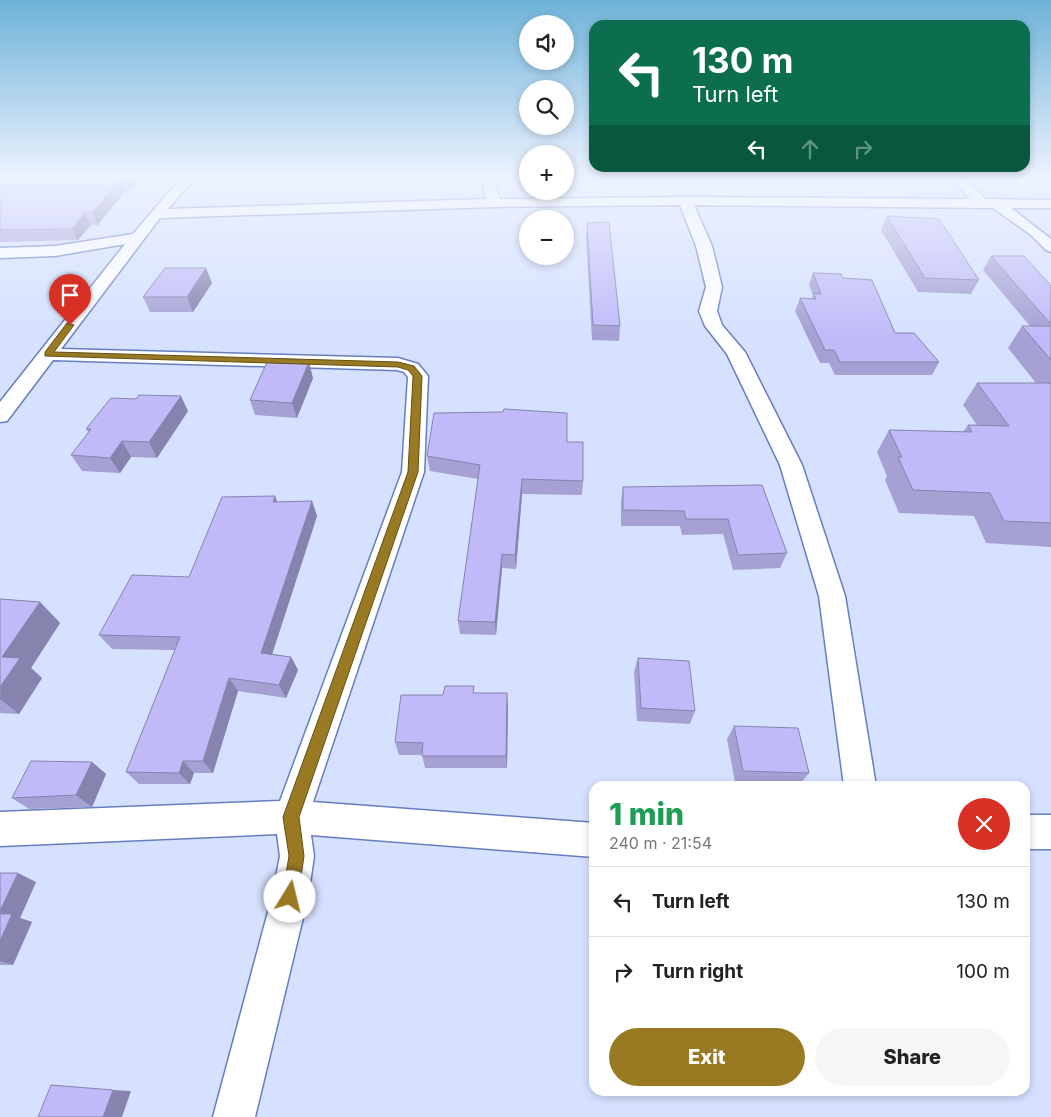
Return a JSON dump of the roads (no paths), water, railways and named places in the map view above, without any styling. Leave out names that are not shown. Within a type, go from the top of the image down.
[{"type":"street","points":[[0,416],[144,230]]},
{"type":"street","points":[[698,230],[704,246],[714,287],[708,311],[714,326],[736,352],[791,465],[832,596],[859,781]]},
{"type":"street","points":[[1033,230],[1051,248]]},
{"type":"street","points":[[0,253],[55,251],[138,238]]},
{"type":"street","points":[[48,354],[398,364],[411,368],[418,376],[413,472],[291,817],[297,856],[290,897],[234,1117]]},
{"type":"street","points":[[0,829],[291,817],[589,840]]},
{"type":"street","points":[[1030,832],[1051,832]]}]
